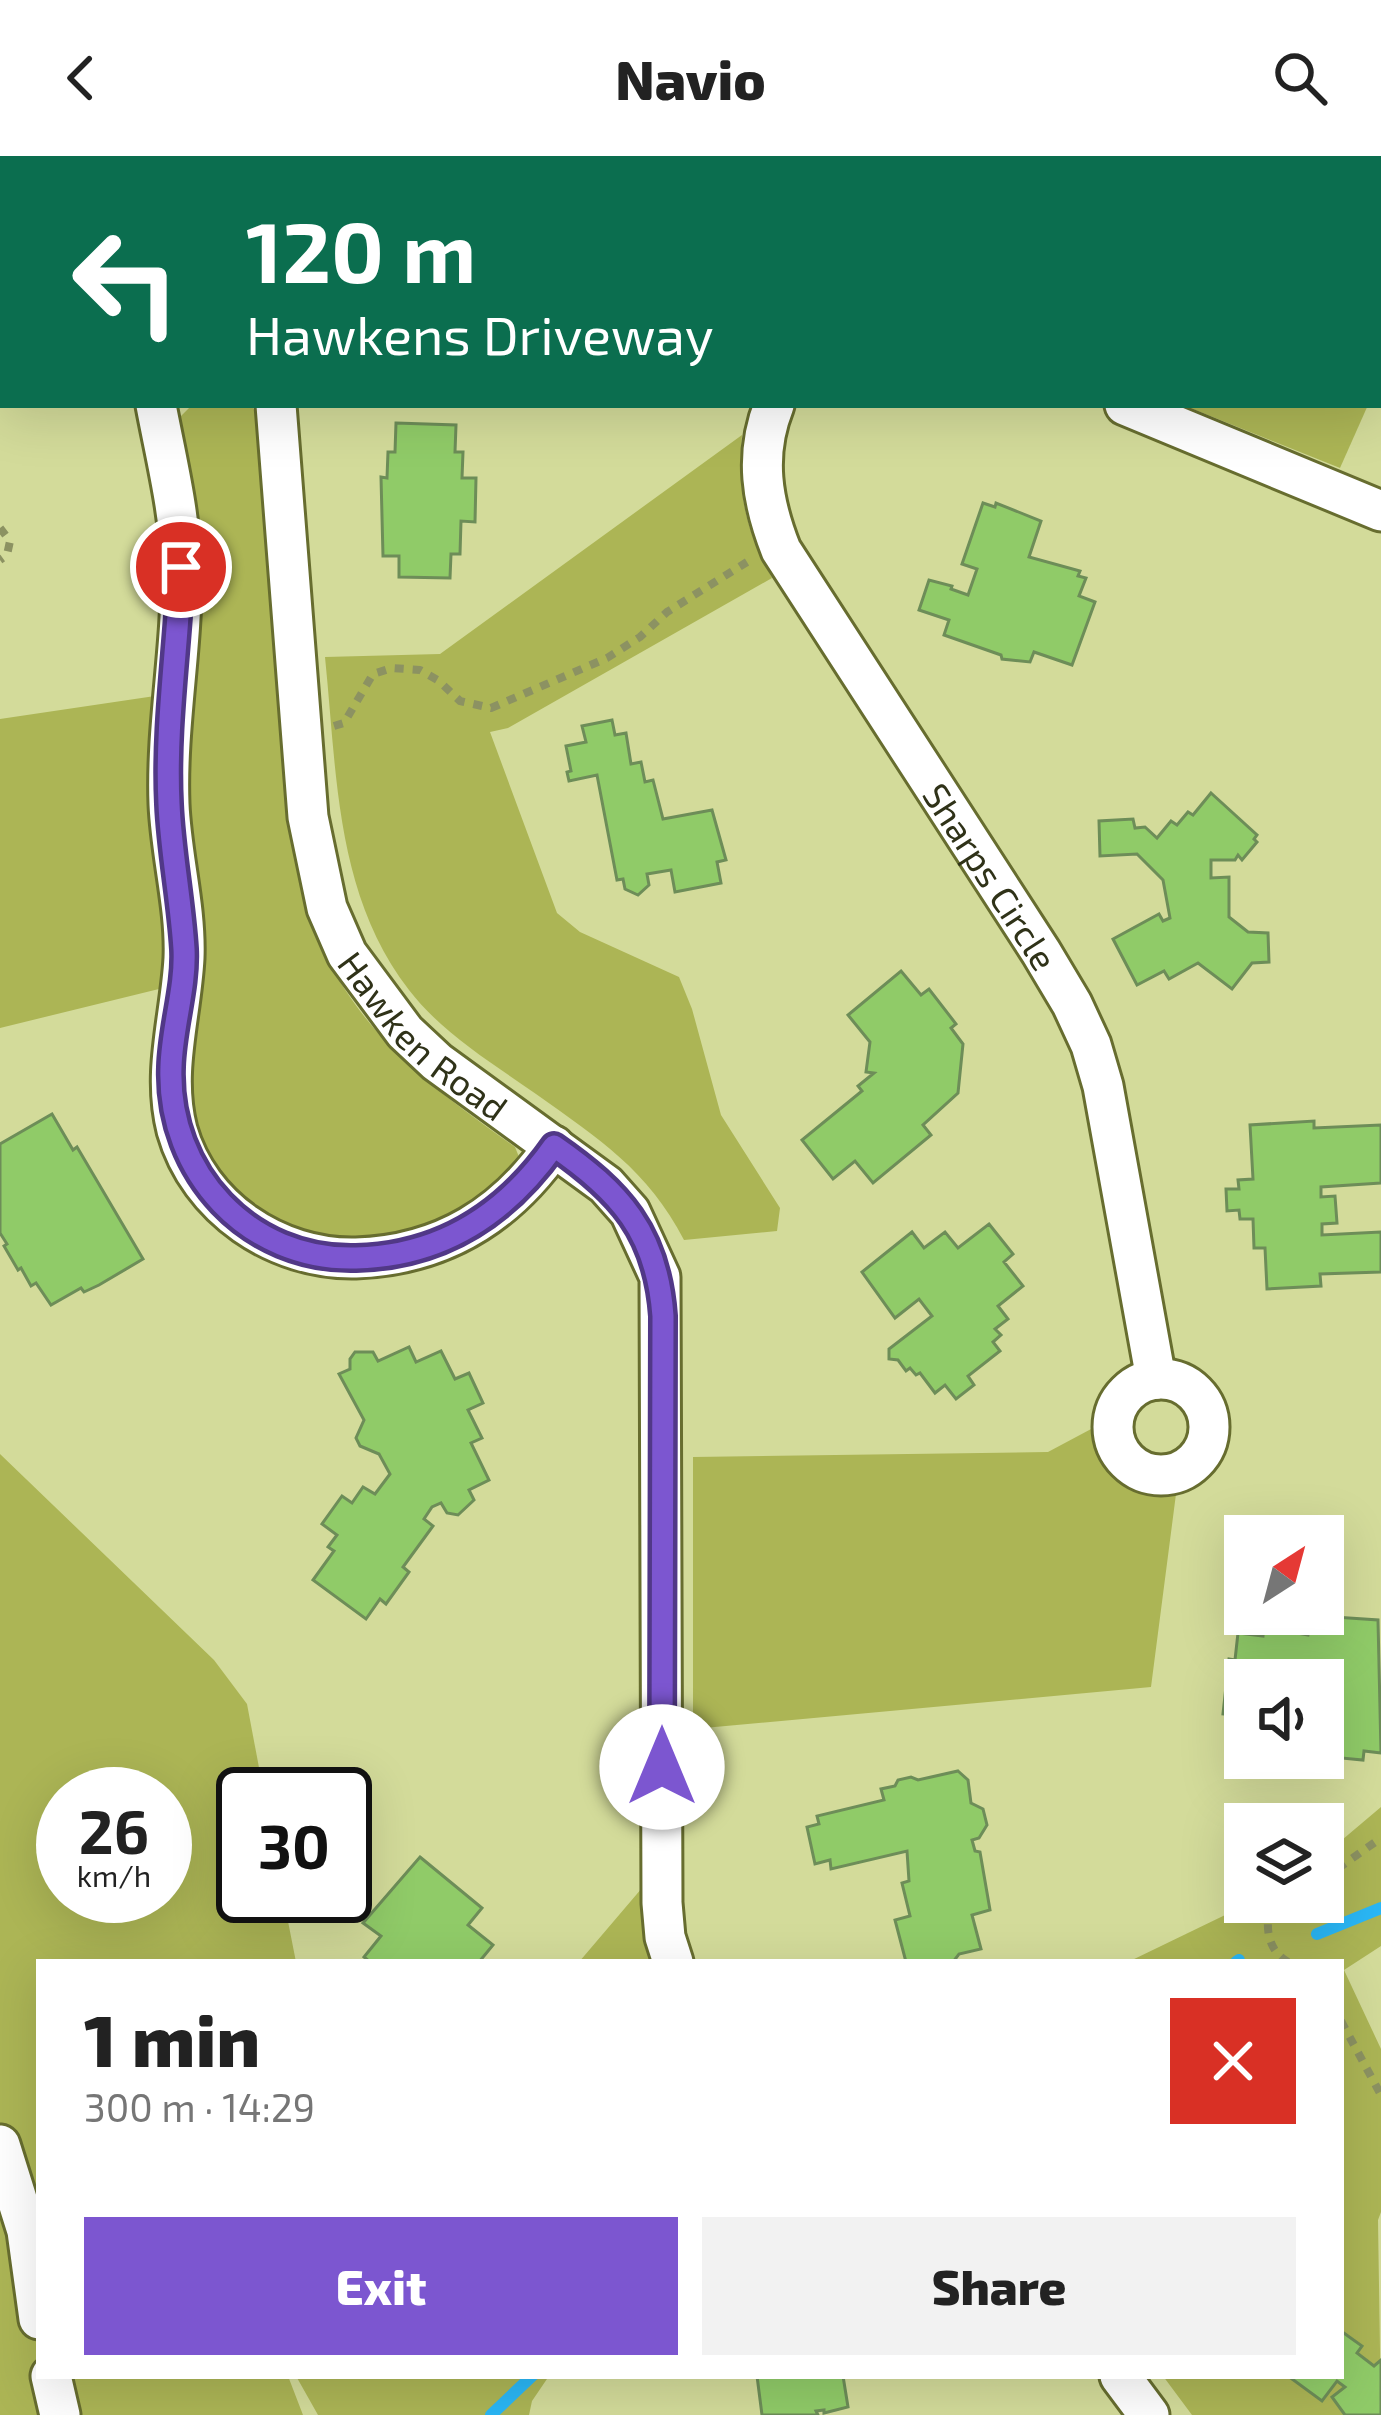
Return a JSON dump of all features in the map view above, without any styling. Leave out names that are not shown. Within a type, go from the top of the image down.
[{"type":"street","points":[[156,408],[181,567],[168,800],[184,954],[171,1065],[178,1132],[191,1163],[232,1216],[255,1231],[302,1252],[370,1258],[441,1240],[480,1222],[506,1204],[554,1146]]},
{"type":"street","name":"Hawken Road","points":[[276,408],[308,817],[327,908],[347,955],[405,1032],[437,1062],[606,1185],[630,1212],[660,1277],[662,1903],[672,1959]]},
{"type":"street","name":"Sharps Circle","points":[[774,408],[762,451],[762,483],[777,541],[1072,1004],[1102,1086],[1156,1379]]},
{"type":"street","points":[[1132,408],[1381,511]]},
{"type":"street","points":[[0,2145],[27,2231],[36,2297]]},
{"type":"street","points":[[52,2379],[60,2415]]},
{"type":"street","points":[[1122,2379],[1149,2415]]},
{"type":"path","points":[[0,528],[10,542],[7,555],[0,560]]},
{"type":"path","points":[[327,728],[344,723],[373,674],[392,668],[420,670],[473,707],[491,708],[520,698],[607,658],[667,612],[777,541]]},
{"type":"path","points":[[1344,1864],[1381,1838]]},
{"type":"path","points":[[1268,1923],[1267,1935],[1283,1959]]},
{"type":"path","points":[[1344,2027],[1381,2095]]},
{"type":"green space","points":[[189,408],[253,408],[256,413],[289,823],[315,931],[361,1012],[392,1047],[515,1147],[519,1157],[506,1178],[476,1203],[398,1233],[356,1239],[318,1237],[283,1226],[251,1208],[225,1181],[204,1146],[188,1102],[180,417]]},
{"type":"green space","points":[[1190,408],[1367,408],[1340,468]]},
{"type":"green space","points":[[742,435],[745,509],[772,578],[508,728],[490,732],[557,913],[580,932],[679,977],[721,1115],[780,1208],[777,1231],[684,1240],[638,1175],[581,1126],[452,1034],[422,1006],[385,953],[366,914],[344,831],[325,657],[440,654]]},
{"type":"green space","points":[[155,696],[153,836],[165,933],[163,988],[0,1028],[0,719]]},
{"type":"green space","points":[[1093,1428],[1104,1458],[1121,1479],[1144,1490],[1176,1494],[1151,1687],[693,1729],[693,1457],[1048,1452]]},
{"type":"green space","points":[[0,1454],[214,1660],[247,1704],[259,1767],[216,1767],[216,1923],[288,1923],[295,1959],[36,1959],[36,2379],[289,2379],[303,2415],[0,2415]]},
{"type":"green space","points":[[1381,1807],[1381,1946],[1344,1970],[1344,1959],[1134,1959],[1224,1916],[1224,1923],[1344,1923],[1344,1838]]},
{"type":"green space","points":[[642,1888],[643,1929],[650,1959],[582,1959]]},
{"type":"green space","points":[[1344,1970],[1381,2049],[1381,2415],[1192,2415],[1165,2379],[1344,2379]]},
{"type":"green space","points":[[298,2379],[547,2379],[529,2415],[318,2415]]},
{"type":"building","points":[[396,423],[456,425],[455,452],[463,452],[462,478],[476,478],[475,522],[461,521],[460,554],[451,554],[450,578],[399,577],[399,556],[383,556],[381,477],[387,478],[388,452],[395,452]]},
{"type":"building","points":[[983,503],[995,507],[996,503],[1041,521],[1029,557],[1080,571],[1078,576],[1086,578],[1079,596],[1095,602],[1072,665],[1034,652],[1030,662],[1002,659],[944,635],[949,620],[919,610],[929,580],[968,595],[977,569],[962,564]]},
{"type":"building","points":[[612,720],[615,735],[626,733],[631,764],[641,762],[645,782],[653,780],[663,819],[712,810],[726,860],[717,862],[721,883],[675,892],[671,870],[647,874],[649,885],[638,895],[625,889],[623,879],[617,880],[597,775],[569,781],[566,746],[586,742],[582,726]]},
{"type":"building","points":[[1211,793],[1257,835],[1257,842],[1242,860],[1238,855],[1235,860],[1211,860],[1211,878],[1229,877],[1229,917],[1248,932],[1268,933],[1269,962],[1252,963],[1232,989],[1198,963],[1169,979],[1164,971],[1137,985],[1113,939],[1159,914],[1163,921],[1170,918],[1163,880],[1137,854],[1100,856],[1099,821],[1133,819],[1135,828],[1145,827],[1157,838],[1171,821],[1177,825],[1188,812],[1193,815]]},
{"type":"building","points":[[901,971],[921,995],[929,989],[956,1024],[951,1028],[963,1044],[958,1093],[923,1125],[931,1135],[873,1183],[855,1161],[833,1179],[802,1140],[862,1091],[858,1086],[874,1073],[866,1072],[870,1042],[848,1015]]},
{"type":"building","points":[[52,1114],[73,1150],[77,1147],[143,1259],[51,1305],[36,1283],[31,1286],[18,1270],[4,1246],[0,1144]]},
{"type":"building","points":[[1314,1121],[1314,1128],[1381,1125],[1381,1183],[1321,1187],[1321,1197],[1335,1196],[1337,1223],[1322,1224],[1322,1235],[1381,1232],[1381,1272],[1320,1274],[1321,1286],[1267,1289],[1265,1248],[1254,1248],[1253,1219],[1240,1219],[1239,1210],[1227,1211],[1226,1189],[1239,1189],[1238,1180],[1253,1179],[1250,1125]]},
{"type":"building","points":[[989,1224],[1013,1254],[1004,1262],[1023,1286],[998,1306],[1008,1319],[995,1329],[1001,1335],[993,1342],[1000,1351],[968,1376],[974,1385],[956,1399],[945,1385],[935,1393],[920,1373],[906,1371],[898,1360],[889,1359],[889,1349],[932,1316],[919,1299],[895,1318],[862,1272],[912,1232],[924,1248],[945,1232],[958,1248]]},
{"type":"building","points":[[409,1347],[416,1362],[441,1351],[455,1379],[469,1373],[483,1403],[468,1410],[482,1438],[471,1443],[489,1480],[469,1490],[474,1500],[458,1515],[447,1513],[441,1503],[432,1507],[424,1519],[433,1526],[403,1567],[409,1572],[386,1604],[380,1599],[366,1619],[313,1580],[334,1551],[328,1547],[337,1535],[322,1524],[342,1496],[352,1503],[363,1487],[375,1494],[390,1474],[379,1454],[360,1446],[356,1438],[364,1420],[339,1374],[350,1369],[355,1352],[373,1352],[378,1361]]},
{"type":"building","points":[[1344,1618],[1378,1620],[1381,1753],[1364,1751],[1363,1760],[1344,1758],[1344,1659],[1235,1659],[1238,1635],[1344,1635]]},
{"type":"building","points":[[958,1771],[968,1780],[971,1803],[983,1809],[987,1825],[972,1840],[975,1851],[980,1852],[990,1910],[972,1915],[981,1949],[955,1959],[905,1959],[895,1920],[910,1916],[902,1883],[909,1881],[907,1851],[831,1869],[830,1860],[815,1864],[807,1827],[819,1824],[817,1816],[884,1800],[881,1789],[895,1786],[898,1780]]},
{"type":"building","points":[[420,1857],[482,1908],[468,1925],[493,1945],[481,1959],[366,1959],[381,1936],[363,1923],[372,1923],[372,1913]]},
{"type":"building","points":[[1344,2333],[1362,2346],[1357,2353],[1374,2366],[1381,2360],[1381,2415],[1345,2415],[1332,2397],[1345,2387],[1337,2381],[1322,2401],[1292,2379],[1344,2379]]},
{"type":"building","points":[[757,2379],[843,2379],[848,2407],[816,2411],[818,2415],[762,2415]]},
{"type":"waterway","points":[[1317,1934],[1381,1908]]},
{"type":"waterway","points":[[491,2415],[529,2379]]},
{"type":"route","points":[[181,567],[168,800],[184,954],[171,1065],[178,1132],[208,1190],[232,1216],[290,1249],[333,1258],[370,1258],[410,1249],[480,1222],[506,1204],[554,1146],[606,1185],[630,1212],[660,1277],[663,1316],[662,1767]]}]
